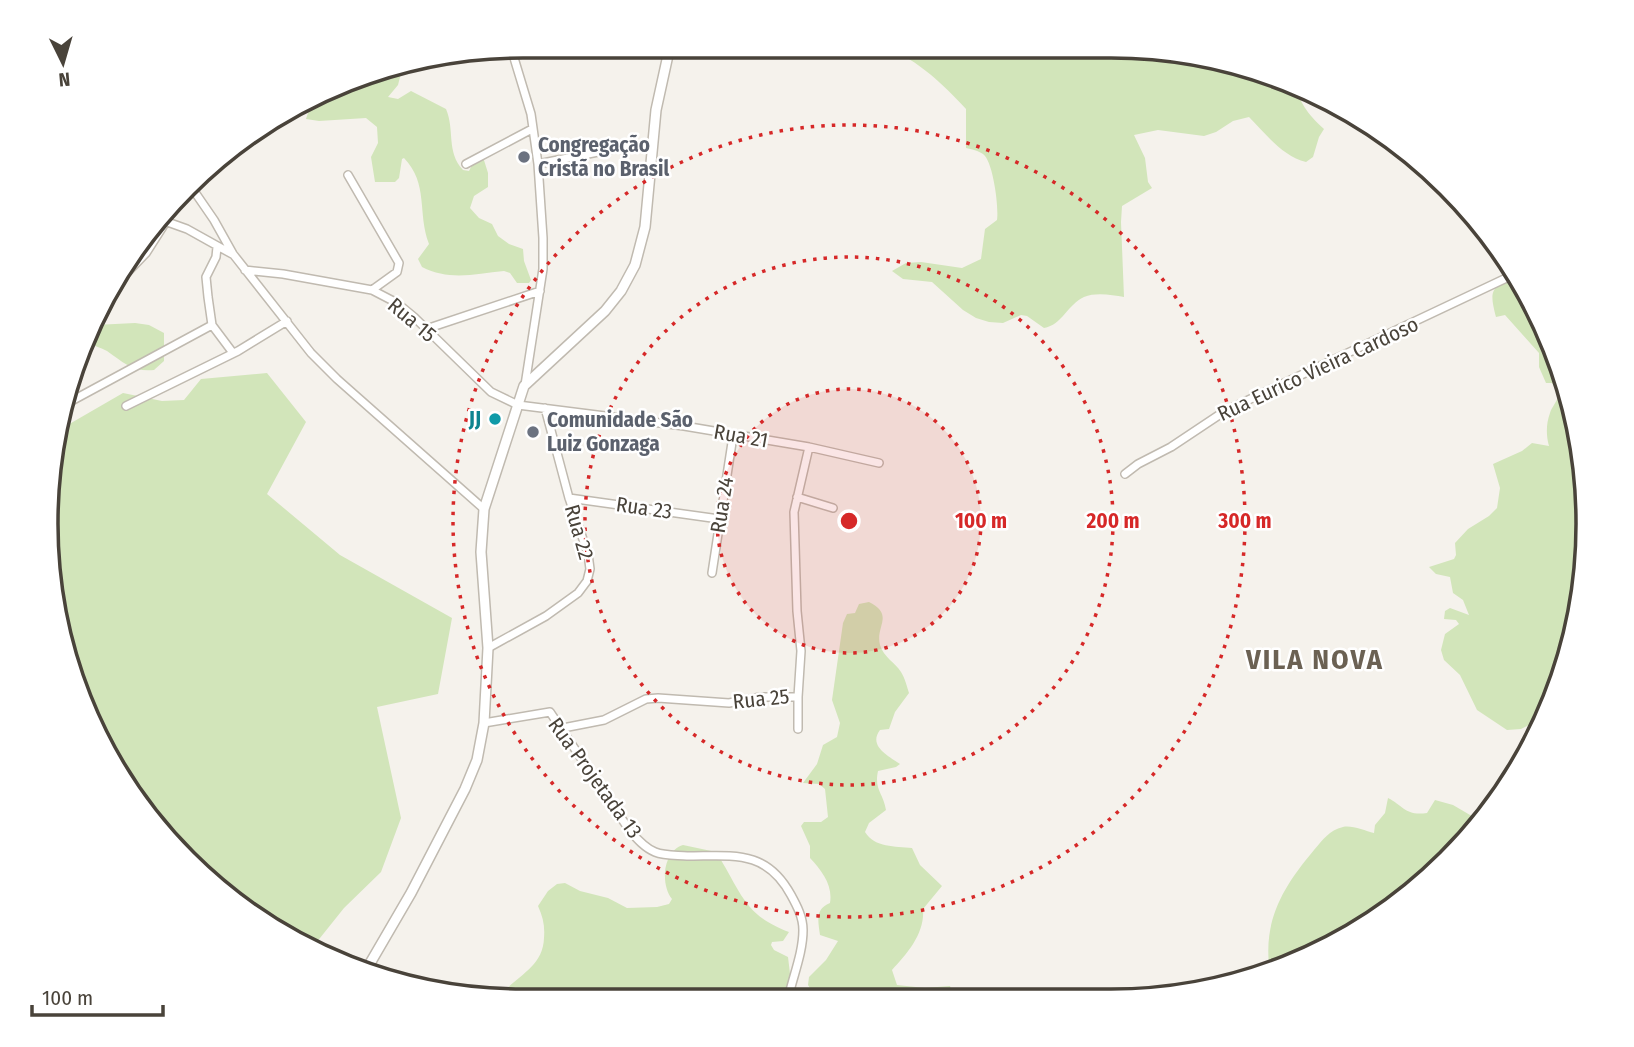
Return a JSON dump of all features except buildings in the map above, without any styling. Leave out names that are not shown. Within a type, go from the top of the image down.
[{"type":"street","points":[[370,963],[411,893],[464,789],[477,760],[484,723],[488,648],[481,552],[484,509],[524,386],[540,291],[543,248],[538,164],[528,99],[514,58]]},
{"type":"street","points":[[524,386],[605,311],[621,291],[635,265],[645,227],[660,85],[667,58]]},
{"type":"street","points":[[466,164],[532,129]]},
{"type":"street","points":[[538,164],[653,143]]},
{"type":"street","points":[[348,175],[400,263],[397,272],[372,290]]},
{"type":"street","points":[[195,193],[233,254],[311,353],[330,373],[484,509]]},
{"type":"street","points":[[169,221],[233,254]]},
{"type":"street","points":[[217,247],[216,257],[206,277],[212,324],[233,353]]},
{"type":"street","name":"Rua 15","points":[[246,270],[372,290],[397,303],[491,391],[518,405]]},
{"type":"street","name":"Rua Eurico Vieira Cardoso","points":[[1125,474],[1225,411],[1507,279]]},
{"type":"street","points":[[426,328],[540,291]]},
{"type":"street","points":[[126,406],[233,353],[287,321]]},
{"type":"street","points":[[75,399],[212,324]]},
{"type":"street","name":"Rua 21","points":[[518,405],[684,426],[809,447],[879,463]]},
{"type":"street","name":"Rua 22","points":[[488,648],[546,616],[578,593],[587,581],[590,569],[588,554],[569,498],[545,408]]},
{"type":"street","name":"Rua 24","points":[[712,573],[733,436]]},
{"type":"street","name":"Rua 25","points":[[563,728],[604,720],[646,699],[729,703],[761,697],[798,697],[802,662],[794,512],[809,447]]},
{"type":"street","points":[[797,497],[834,508]]},
{"type":"street","name":"Rua 23","points":[[569,498],[719,519]]},
{"type":"street","points":[[798,697],[798,729]]},
{"type":"street","name":"Rua Projetada 13","points":[[484,723],[547,712],[553,714],[630,831],[654,852],[668,855],[739,856],[756,859],[768,867],[786,886],[800,912],[803,928],[802,945],[791,989]]},
{"type":"green space","points":[[907,58],[1110,58],[1201,67],[1260,82],[1300,98],[1324,129],[1313,157],[1306,162],[1289,155],[1249,117],[1233,121],[1204,136],[1158,130],[1134,135],[1145,158],[1148,182],[1152,188],[1122,206],[1124,297],[1089,295],[1078,300],[1056,323],[1044,328],[1021,315],[1003,323],[989,322],[963,310],[932,282],[903,279],[892,271],[906,263],[921,262],[962,268],[981,259],[985,229],[997,220],[996,195],[987,158],[966,148],[966,109],[930,74]]},
{"type":"green space","points":[[401,75],[398,85],[388,97],[398,99],[411,91],[446,109],[454,156],[463,170],[469,171],[475,159],[483,157],[488,173],[488,187],[474,196],[470,208],[479,218],[492,224],[498,236],[523,249],[531,280],[529,283],[517,283],[510,273],[504,271],[452,275],[422,267],[418,259],[429,244],[420,188],[412,168],[404,158],[399,178],[395,182],[375,182],[371,157],[378,143],[377,127],[366,118],[319,121],[306,119],[310,110],[345,93]]},
{"type":"green space","points":[[1507,279],[1514,291],[1541,345],[1556,388],[1552,383],[1546,383],[1539,367],[1539,353],[1505,315],[1496,317],[1493,295],[1500,283]]},
{"type":"green space","points":[[135,323],[149,325],[164,333],[164,361],[154,370],[140,370],[93,345],[103,325]]},
{"type":"green space","points":[[267,373],[306,422],[267,494],[340,555],[452,618],[438,694],[377,707],[401,818],[381,872],[344,908],[318,941],[265,911],[216,874],[173,831],[154,807],[120,756],[93,702],[82,673],[67,614],[58,524],[62,463],[69,424],[123,393],[162,401],[184,400],[201,379]]},
{"type":"green space","points":[[1558,397],[1567,433],[1575,493],[1572,584],[1560,644],[1541,702],[1530,724],[1521,729],[1507,730],[1477,710],[1460,675],[1444,660],[1441,650],[1445,634],[1459,624],[1456,620],[1444,619],[1445,611],[1450,608],[1469,615],[1463,600],[1453,593],[1450,577],[1436,574],[1429,567],[1454,559],[1455,543],[1468,529],[1497,508],[1500,488],[1493,464],[1522,451],[1532,443],[1549,446],[1548,421]]},
{"type":"green space","points":[[869,602],[881,612],[883,616],[880,645],[901,672],[909,693],[895,712],[889,729],[880,730],[877,736],[876,741],[881,750],[900,764],[878,771],[878,787],[886,810],[869,823],[865,832],[880,844],[912,848],[920,865],[942,886],[923,909],[921,926],[914,942],[892,970],[897,985],[925,988],[950,986],[951,989],[811,989],[808,985],[809,977],[826,960],[838,941],[820,935],[819,916],[822,908],[830,903],[830,890],[822,873],[810,858],[810,846],[801,826],[804,822],[821,822],[828,817],[825,789],[819,784],[803,783],[817,764],[823,745],[837,737],[840,723],[832,700],[843,623],[847,614],[855,613],[859,604]]},
{"type":"green space","points":[[1388,798],[1409,812],[1427,813],[1435,800],[1453,805],[1473,816],[1418,874],[1369,911],[1316,941],[1269,962],[1269,937],[1277,906],[1303,864],[1334,830],[1350,827],[1374,833],[1375,825],[1385,813]]},
{"type":"green space","points":[[683,845],[716,852],[752,910],[789,932],[783,941],[772,942],[771,945],[774,950],[788,957],[794,989],[507,988],[539,957],[544,929],[538,906],[548,891],[557,884],[565,883],[580,891],[608,898],[627,908],[669,904],[672,899],[666,885],[666,869],[676,848]]},
{"type":"place","name":"Congregação Cristã no Brasil","points":[[524,157]]},
{"type":"place","name":"JJ","points":[[495,419]]},
{"type":"place","name":"Comunidade São Luiz Gonzaga","points":[[533,432]]},
{"type":"district","name":"VILA NOVA","points":[[1315,659]]}]
